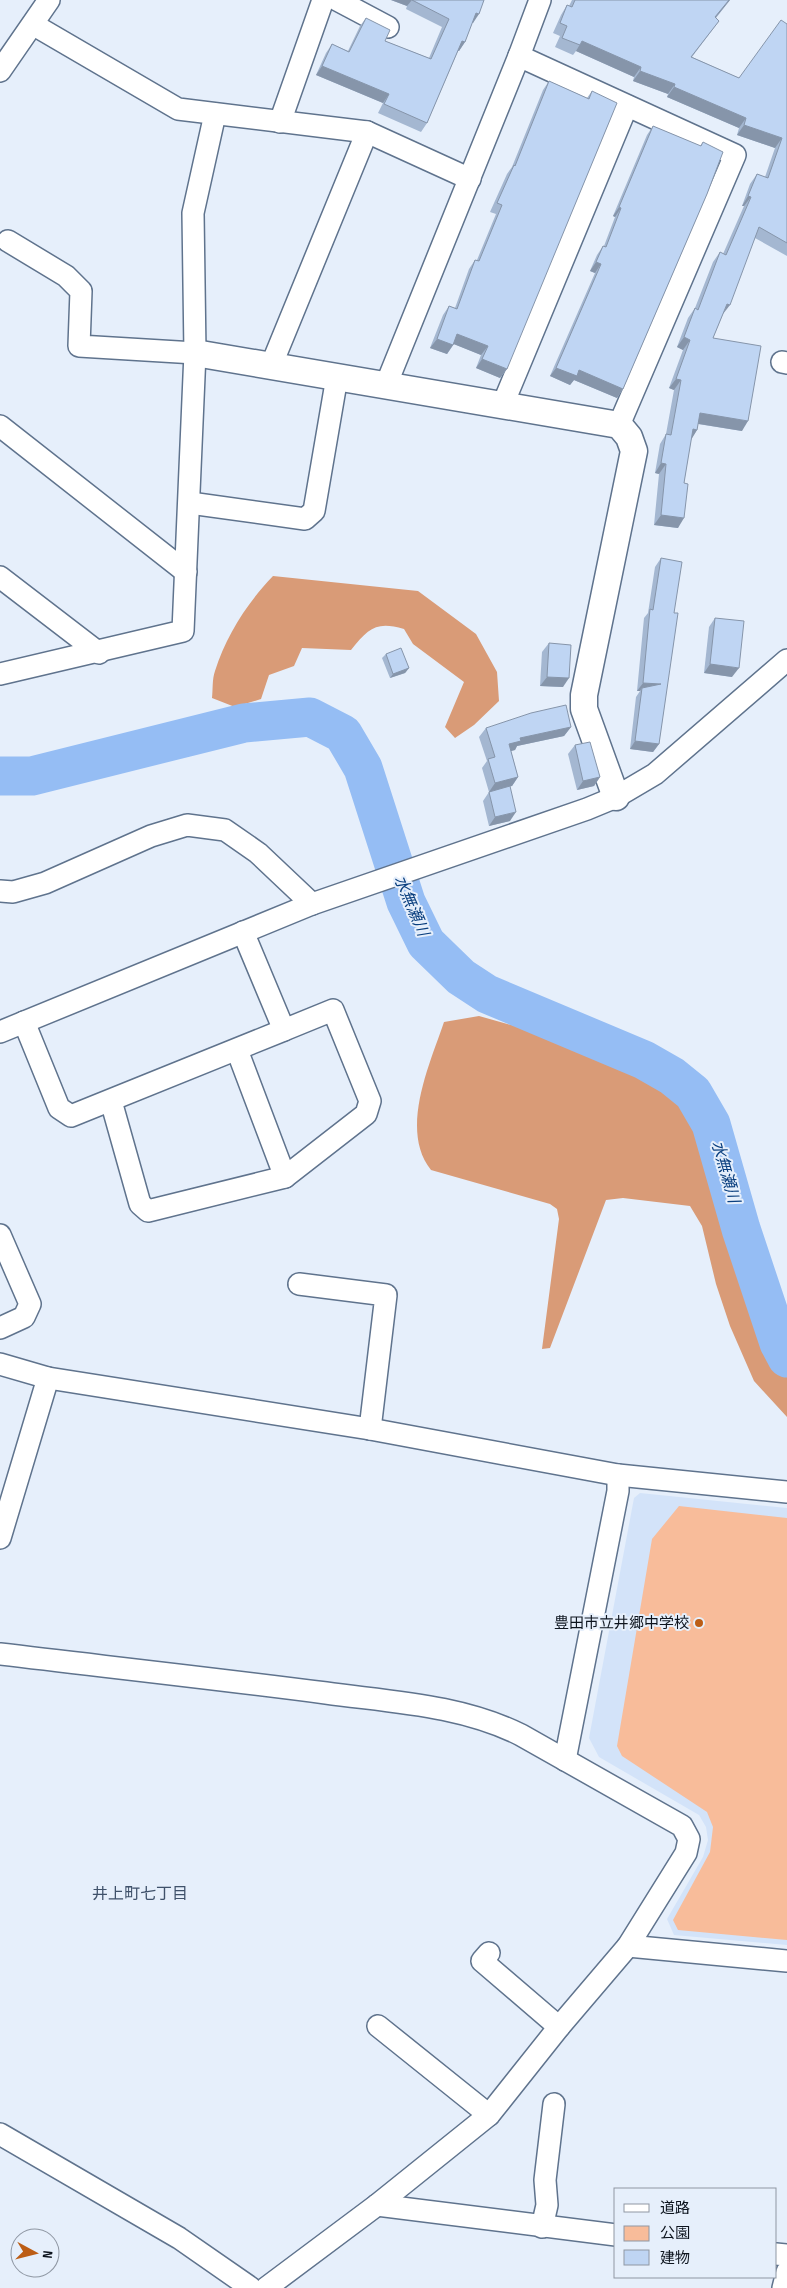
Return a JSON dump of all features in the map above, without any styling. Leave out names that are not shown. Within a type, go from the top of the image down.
[{"type":"street","points":[[0,71],[34,25],[49,0]]},
{"type":"street","points":[[280,122],[323,0]]},
{"type":"street","points":[[337,0],[388,27]]},
{"type":"street","points":[[386,385],[540,0]]},
{"type":"street","points":[[34,25],[178,109],[367,132],[470,179]]},
{"type":"street","points":[[519,56],[735,155],[619,425]]},
{"type":"street","points":[[503,404],[627,106]]},
{"type":"street","points":[[0,674],[183,631],[195,354],[193,212],[215,114]]},
{"type":"street","points":[[271,366],[367,132]]},
{"type":"street","points":[[8,241],[66,276],[80,291],[79,346],[195,354],[503,404],[619,425],[629,437],[634,451],[584,695],[584,709],[616,797]]},
{"type":"street","points":[[190,503],[306,518],[314,511],[337,377]]},
{"type":"street","points":[[0,426],[186,572]]},
{"type":"street","points":[[0,576],[99,652]]},
{"type":"street","points":[[0,1032],[312,904],[587,809],[616,797],[655,774],[787,660]]},
{"type":"street","points":[[0,891],[13,892],[45,883],[151,836],[187,825],[226,830],[258,853],[312,904]]},
{"type":"street","points":[[243,932],[284,1030]]},
{"type":"street","points":[[24,1022],[59,1108],[71,1116],[333,1010],[370,1101],[366,1114],[285,1177],[148,1211],[140,1204],[112,1101]]},
{"type":"street","points":[[236,1050],[285,1177]]},
{"type":"street","points":[[0,1235],[30,1304],[24,1317],[0,1328]]},
{"type":"street","points":[[299,1284],[386,1296],[370,1429]]},
{"type":"street","points":[[0,1364],[48,1378],[370,1429],[618,1474],[787,1492]]},
{"type":"street","points":[[0,1538],[48,1378]]},
{"type":"street","points":[[565,1760],[618,1491],[618,1474]]},
{"type":"street","points":[[0,1654],[290,1688],[468,1714],[500,1725],[682,1826],[689,1839],[686,1853],[628,1946],[559,2026],[489,2115],[377,2205],[266,2288]]},
{"type":"street","points":[[628,1946],[787,1961]]},
{"type":"street","points":[[489,1953],[482,1961],[559,2026]]},
{"type":"street","points":[[378,2026],[489,2115]]},
{"type":"street","points":[[542,2227],[547,2205],[545,2180],[554,2104]]},
{"type":"street","points":[[0,2134],[179,2238],[223,2280],[251,2288]]},
{"type":"street","points":[[377,2205],[614,2236]]},
{"type":"street","points":[[783,2288],[787,2272]]},
{"type":"shaded area","points":[[273,576],[418,591],[476,634],[497,672],[499,701],[474,725],[455,738],[445,727],[464,682],[413,644],[404,629],[386,626],[374,628],[368,632],[351,650],[302,648],[294,666],[269,675],[261,699],[235,707],[212,698],[214,674],[231,633],[246,609]]},
{"type":"shaded area","points":[[479,1016],[554,1037],[616,1061],[678,1089],[702,1126],[757,1304],[774,1347],[787,1369],[787,1417],[754,1381],[730,1326],[716,1284],[702,1226],[690,1206],[623,1198],[606,1200],[550,1348],[542,1349],[559,1219],[557,1209],[550,1204],[431,1170],[422,1154],[418,1136],[417,1117],[420,1097],[444,1022]]},
{"type":"shaded area","name":"豊田市立井郷中学校","points":[[640,1493],[787,1508],[787,1945],[674,1935],[667,1919],[703,1857],[708,1840],[706,1827],[699,1815],[599,1757],[589,1738],[634,1498]]},
{"type":"green space","name":"豊田市立井郷中学校","points":[[679,1506],[787,1518],[787,1940],[678,1930],[673,1920],[710,1852],[713,1827],[707,1812],[622,1756],[617,1746],[652,1539]]},
{"type":"building","points":[[412,0],[484,0],[479,14],[476,13],[465,42],[462,41],[427,123],[384,104],[389,94],[322,66],[332,44],[349,52],[366,18],[390,30],[385,41],[431,59],[449,19]]},
{"type":"building","points":[[575,0],[729,0],[715,17],[719,21],[691,57],[739,78],[781,20],[787,24],[787,243],[759,227],[730,305],[727,304],[713,338],[761,346],[748,421],[700,413],[697,430],[693,429],[684,483],[688,484],[684,518],[661,515],[666,464],[661,463],[666,434],[671,435],[681,380],[676,379],[690,340],[684,337],[695,308],[698,310],[720,252],[726,255],[751,197],[748,196],[757,174],[768,178],[782,138],[744,125],[746,118],[674,87],[675,84],[640,71],[641,67],[582,41],[580,45],[562,38],[567,26],[560,23],[567,5],[572,7]]},
{"type":"building","points":[[549,81],[589,99],[592,91],[617,103],[507,369],[482,359],[488,346],[457,334],[453,345],[437,339],[449,306],[457,309],[475,260],[479,261],[502,205],[497,203],[515,166]]},
{"type":"building","points":[[653,126],[701,146],[703,142],[723,152],[707,194],[623,389],[579,370],[577,376],[556,368],[601,264],[596,262],[603,246],[606,247],[621,208],[619,207]]},
{"type":"building","points":[[661,558],[682,562],[674,613],[678,613],[659,744],[635,741],[642,688],[661,684],[643,683],[650,609],[653,610]]},
{"type":"building","points":[[715,618],[744,621],[739,668],[710,664]]},
{"type":"building","points":[[549,643],[571,645],[569,678],[547,677]]},
{"type":"building","points":[[401,648],[409,668],[393,674],[386,654]]},
{"type":"building","points":[[566,705],[571,727],[520,738],[521,741],[509,744],[518,777],[495,783],[488,759],[495,757],[486,728],[531,713]]},
{"type":"building","points":[[590,742],[600,777],[583,781],[575,745]]},
{"type":"building","points":[[510,786],[516,812],[495,817],[489,792]]},
{"type":"waterway","name":"水無瀬川","points":[[0,776],[32,776],[244,723],[310,717],[343,734],[363,768],[406,902],[426,943],[461,977],[487,994],[644,1060],[672,1076],[693,1093],[711,1124],[741,1229],[779,1343],[787,1358]]},
{"type":"place","name":"豊田市立井郷中学校","points":[[699,1623]]},
{"type":"district","name":"井上町七丁目","points":[[140,1894]]}]
